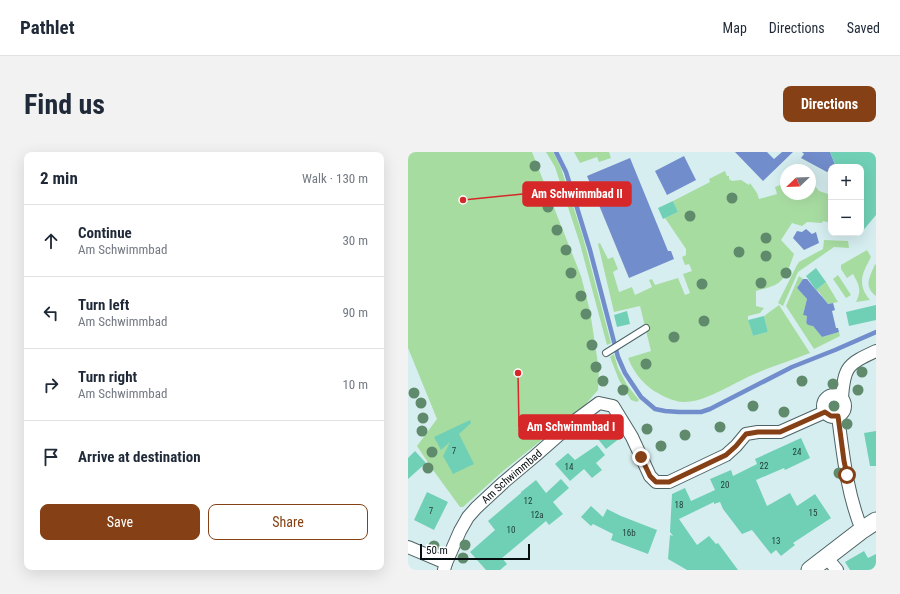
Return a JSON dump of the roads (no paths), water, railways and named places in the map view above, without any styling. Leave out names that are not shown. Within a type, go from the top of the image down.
[{"type":"street","points":[[842,398],[834,395],[827,398],[823,405],[825,412],[831,416],[838,416],[842,414],[845,409],[842,398],[844,378],[848,368],[858,360],[876,351]]},
{"type":"street","name":"Am Schwimmbad","points":[[445,566],[460,531],[468,517],[476,508],[576,420],[599,403],[613,406],[632,438],[650,476],[656,482],[669,482],[726,455],[746,434],[758,432],[780,432],[825,412]]},
{"type":"street","points":[[838,416],[844,461],[858,521],[869,525]]},
{"type":"street","points":[[810,570],[869,525]]},
{"type":"street","points":[[408,547],[445,566]]},
{"type":"street","points":[[826,557],[837,570]]},
{"type":"lane","points":[[608,352],[646,328]]},
{"type":"water","points":[[735,152],[767,152],[774,159],[782,152],[793,152],[780,164],[763,181]]},
{"type":"water","points":[[802,152],[830,152],[835,164],[828,164],[827,172],[816,166],[816,164],[812,164],[801,158],[804,154]]},
{"type":"water","points":[[684,156],[696,180],[667,195],[655,171]]},
{"type":"water","points":[[630,158],[668,251],[671,251],[674,259],[629,278],[587,176]]},
{"type":"water","points":[[806,229],[812,234],[816,232],[819,243],[804,250],[793,238],[797,231],[802,232]]},
{"type":"water","points":[[803,279],[807,279],[828,304],[833,303],[835,310],[832,311],[836,328],[838,328],[839,332],[822,337],[813,326],[807,323],[807,316],[803,315],[807,299],[797,288]]},
{"type":"waterway","points":[[556,152],[566,172],[590,250],[618,357],[625,373],[641,397],[655,409],[679,412],[701,412],[710,409],[792,367],[876,332]]},
{"type":"place","name":"Am Schwimmbad II","points":[[463,200]]},
{"type":"place","name":"Am Schwimmbad I","points":[[518,373]]}]
